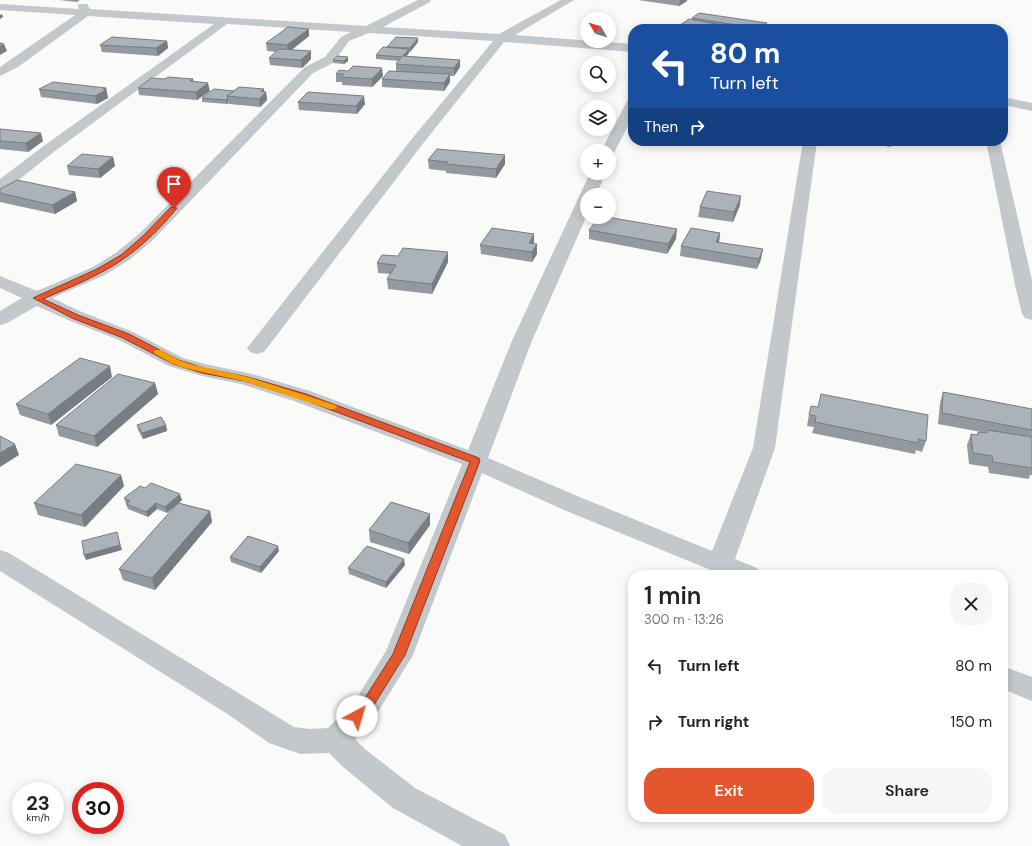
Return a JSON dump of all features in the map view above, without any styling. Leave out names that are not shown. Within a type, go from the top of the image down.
[{"type":"street","points":[[86,12],[83,6],[87,0]]},
{"type":"street","points":[[0,319],[37,298],[99,271],[123,256],[146,237],[309,70],[329,60],[345,39],[385,22],[426,0]]},
{"type":"street","points":[[257,348],[420,138],[501,38],[569,0]]},
{"type":"street","points":[[0,7],[366,29],[628,48]]},
{"type":"street","points":[[0,72],[14,64],[86,12]]},
{"type":"street","points":[[0,187],[50,148],[226,20]]},
{"type":"street","points":[[1008,102],[1032,106]]},
{"type":"street","points":[[612,144],[628,113]]},
{"type":"street","points":[[720,564],[764,448],[809,146]]},
{"type":"street","points":[[994,146],[1025,258],[1032,314]]},
{"type":"street","points":[[336,740],[368,704],[399,655],[521,343],[580,212]]},
{"type":"street","points":[[0,281],[75,316],[126,336],[176,362],[202,370],[245,378],[302,396],[475,461],[573,504],[735,570]]},
{"type":"street","points":[[0,559],[240,706],[273,731],[296,741],[336,740],[354,758],[404,798],[493,846]]},
{"type":"street","points":[[1008,679],[1032,689]]},
{"type":"building","points":[[699,13],[767,23],[730,24],[692,18]]},
{"type":"building","points":[[689,19],[716,24],[682,24]]},
{"type":"building","points":[[288,27],[309,29],[287,45],[266,43]]},
{"type":"building","points":[[112,37],[167,41],[156,48],[100,45]]},
{"type":"building","points":[[396,37],[418,38],[410,48],[387,47]]},
{"type":"building","points":[[383,47],[409,49],[402,57],[376,55]]},
{"type":"building","points":[[279,49],[311,51],[301,60],[269,58]]},
{"type":"building","points":[[337,56],[348,57],[344,61],[333,60]]},
{"type":"building","points":[[402,56],[460,60],[454,68],[396,64]]},
{"type":"building","points":[[353,66],[382,68],[372,79],[341,77],[344,74],[336,74],[339,70],[348,71]]},
{"type":"building","points":[[389,71],[450,74],[444,83],[382,79]]},
{"type":"building","points":[[168,77],[193,79],[190,81],[208,83],[196,92],[138,88],[151,78],[165,79]]},
{"type":"building","points":[[53,82],[106,88],[103,89],[106,90],[95,96],[39,89]]},
{"type":"building","points":[[239,87],[264,89],[261,91],[266,92],[259,99],[227,96]]},
{"type":"building","points":[[214,89],[234,91],[227,96],[228,99],[226,100],[202,98]]},
{"type":"building","points":[[308,92],[364,96],[356,106],[298,102]]},
{"type":"building","points":[[0,129],[41,133],[26,143],[0,141]]},
{"type":"building","points":[[437,149],[505,155],[496,169],[446,164],[448,162],[428,160]]},
{"type":"building","points":[[82,154],[113,157],[98,169],[67,166]]},
{"type":"building","points":[[17,180],[75,192],[52,205],[0,193],[0,189]]},
{"type":"building","points":[[707,191],[741,196],[734,212],[700,207]]},
{"type":"building","points":[[616,219],[677,229],[668,244],[589,230],[594,224],[616,224]]},
{"type":"building","points":[[492,228],[534,234],[529,243],[537,244],[532,252],[480,245]]},
{"type":"building","points":[[691,228],[720,233],[716,242],[763,249],[759,259],[681,246]]},
{"type":"building","points":[[403,248],[448,252],[432,284],[387,279],[396,265],[377,263],[382,255],[398,256]]},
{"type":"building","points":[[80,358],[110,366],[48,414],[16,404]]},
{"type":"building","points":[[118,374],[155,383],[94,436],[56,425]]},
{"type":"building","points":[[943,392],[1032,409],[1032,430],[942,413]]},
{"type":"building","points":[[821,394],[928,415],[926,441],[918,439],[918,443],[815,422],[816,416],[809,415],[811,406],[818,407]]},
{"type":"building","points":[[161,417],[166,425],[142,433],[137,425]]},
{"type":"building","points":[[987,430],[1032,437],[1032,468],[993,462],[992,456],[973,453],[971,434],[978,435],[978,432],[987,433]]},
{"type":"building","points":[[0,436],[15,444],[0,453]]},
{"type":"building","points":[[76,464],[121,475],[81,515],[34,503]]},
{"type":"building","points":[[151,483],[180,494],[165,507],[156,503],[146,512],[126,504],[130,501],[124,498],[140,486],[145,488]]},
{"type":"building","points":[[391,502],[430,514],[408,543],[369,530]]},
{"type":"building","points":[[178,503],[210,511],[152,578],[119,569]]},
{"type":"building","points":[[117,532],[120,545],[84,555],[82,541]]},
{"type":"building","points":[[248,536],[278,546],[260,567],[230,557]]},
{"type":"building","points":[[367,546],[404,559],[386,582],[348,568]]},
{"type":"slow traffic","points":[[158,352],[176,362],[188,366],[245,378],[332,407]]},
{"type":"route","points":[[174,208],[146,237],[123,256],[99,271],[37,298],[75,316],[126,336],[176,362],[202,370],[245,378],[302,396],[475,461],[399,655],[368,704],[357,716]]}]
